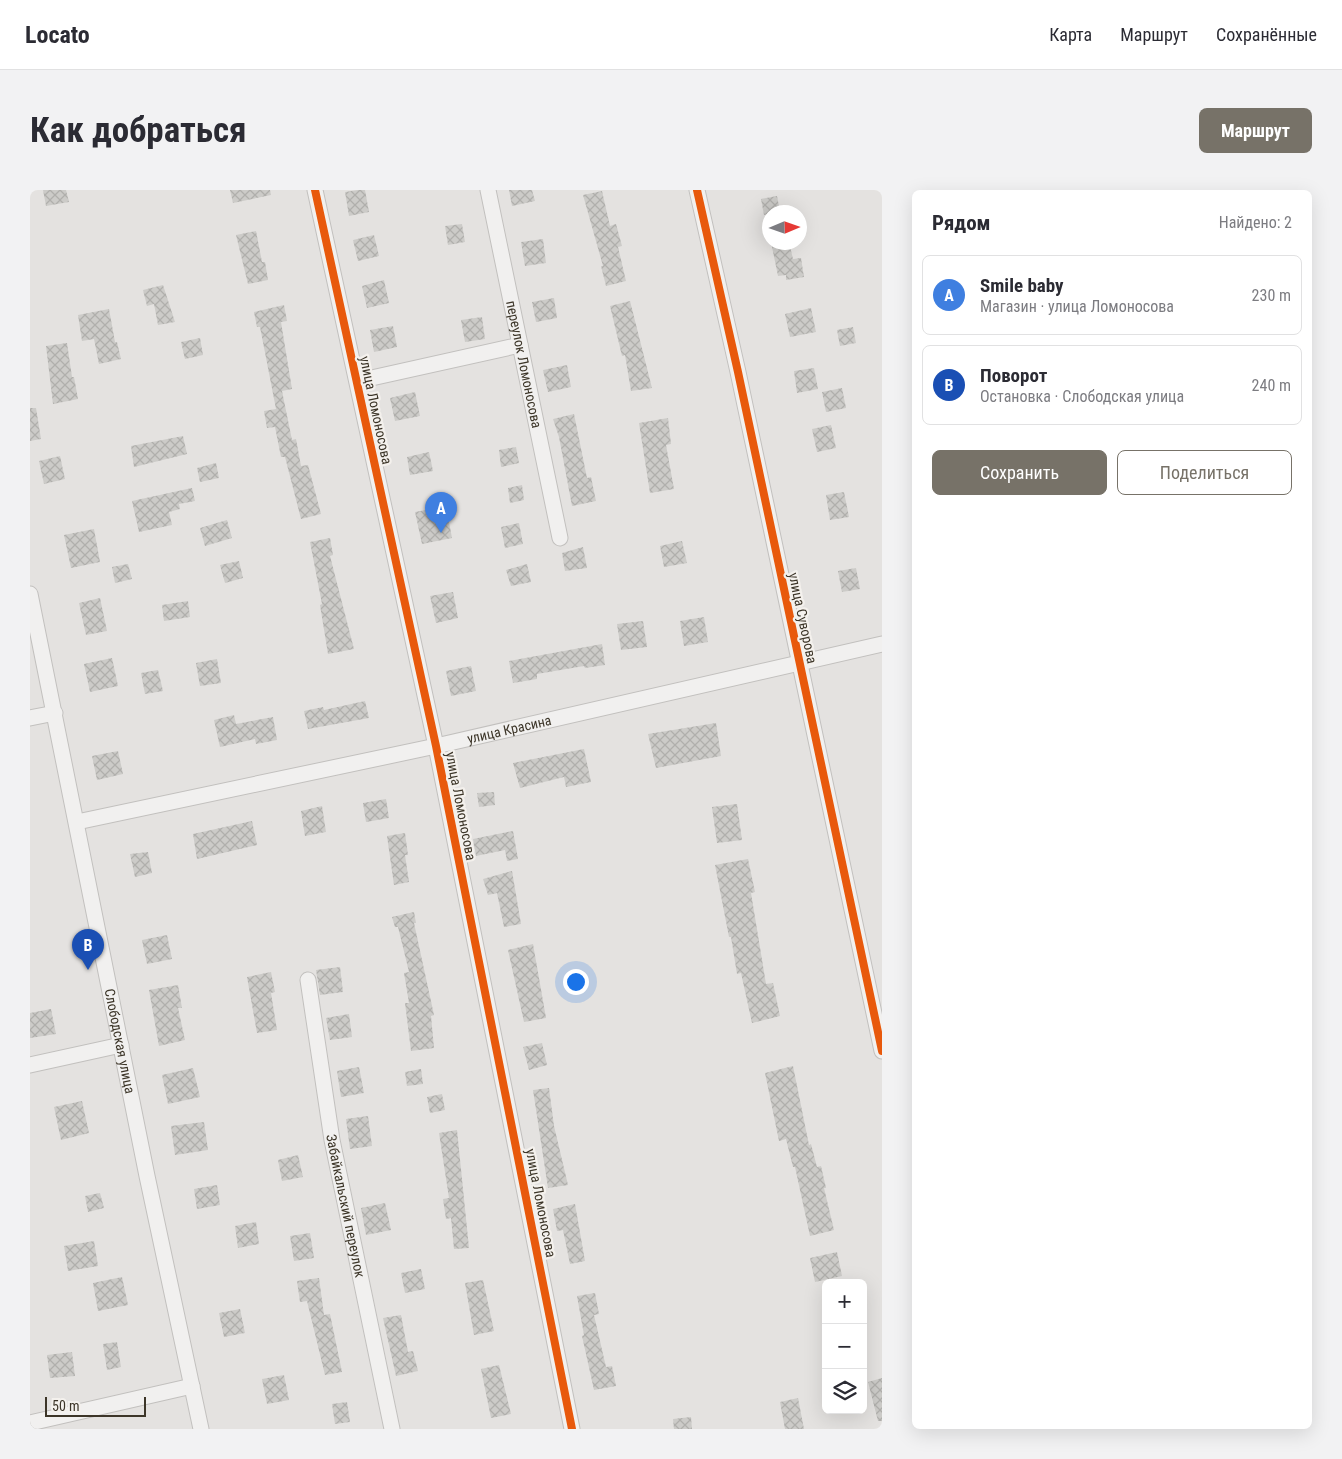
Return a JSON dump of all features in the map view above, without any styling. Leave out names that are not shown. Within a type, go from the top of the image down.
[{"type":"street","name":"улица Ломоносова","points":[[315,190],[436,746],[572,1429]]},
{"type":"street","name":"переулок Ломоносова","points":[[488,190],[560,538]]},
{"type":"street","name":"улица Суворова","points":[[697,190],[800,662],[882,1051]]},
{"type":"street","points":[[358,381],[520,345]]},
{"type":"street","name":"Слободская улица","points":[[30,594],[201,1429]]},
{"type":"street","name":"улица Красина","points":[[77,822],[436,746],[882,644]]},
{"type":"street","points":[[30,718],[55,713]]},
{"type":"street","name":"Забайкальский переулок","points":[[308,980],[332,1140],[392,1429]]},
{"type":"street","points":[[30,1065],[121,1045]]},
{"type":"street","points":[[30,1422],[192,1386]]},
{"type":"building","points":[[43,190],[66,190],[69,202],[46,206]]},
{"type":"building","points":[[230,190],[270,190],[271,195],[233,203]]},
{"type":"building","points":[[365,190],[369,212],[349,216],[345,192]]},
{"type":"building","points":[[509,190],[532,190],[535,201],[512,206]]},
{"type":"building","points":[[602,191],[610,226],[616,224],[622,246],[618,247],[626,281],[606,286],[601,266],[603,266],[583,195]]},
{"type":"building","points":[[777,196],[779,205],[762,205],[761,199]]},
{"type":"building","points":[[462,224],[465,242],[448,245],[445,226]]},
{"type":"building","points":[[256,231],[262,262],[265,262],[268,280],[248,284],[236,235]]},
{"type":"building","points":[[374,235],[379,256],[358,261],[353,240]]},
{"type":"building","points":[[543,239],[546,263],[525,266],[521,242]]},
{"type":"building","points":[[773,250],[791,250],[793,259],[801,258],[804,277],[786,280],[786,275],[778,276]]},
{"type":"building","points":[[384,280],[389,303],[367,308],[362,286]]},
{"type":"building","points":[[163,285],[175,322],[158,325],[154,304],[147,306],[143,290]]},
{"type":"building","points":[[554,298],[557,318],[536,322],[532,302]]},
{"type":"building","points":[[630,301],[652,388],[631,391],[625,355],[622,356],[610,306]]},
{"type":"building","points":[[284,305],[287,321],[281,322],[292,389],[282,391],[292,440],[296,439],[301,466],[308,465],[321,514],[301,519],[285,457],[281,457],[275,427],[267,428],[264,411],[276,409],[260,327],[257,327],[254,312]]},
{"type":"building","points":[[811,308],[816,332],[790,337],[785,314]]},
{"type":"building","points":[[109,309],[115,342],[117,342],[121,359],[99,364],[94,339],[82,341],[78,315]]},
{"type":"building","points":[[482,317],[485,339],[465,342],[461,320]]},
{"type":"building","points":[[393,326],[397,347],[374,352],[370,330]]},
{"type":"building","points":[[853,327],[856,343],[840,346],[837,330]]},
{"type":"building","points":[[200,338],[203,355],[185,359],[181,342]]},
{"type":"building","points":[[67,343],[72,377],[74,377],[78,399],[53,404],[46,346]]},
{"type":"building","points":[[567,365],[571,387],[548,392],[543,370]]},
{"type":"building","points":[[814,368],[818,389],[797,393],[794,371]]},
{"type":"building","points":[[842,388],[846,408],[826,412],[822,392]]},
{"type":"building","points":[[415,392],[420,416],[395,421],[390,398]]},
{"type":"building","points":[[30,408],[36,408],[41,439],[30,441]]},
{"type":"building","points":[[574,414],[587,478],[591,477],[596,501],[572,506],[559,437],[553,419]]},
{"type":"building","points":[[668,418],[671,444],[666,445],[674,489],[650,493],[639,423]]},
{"type":"building","points":[[831,425],[836,448],[817,452],[812,429]]},
{"type":"building","points":[[183,436],[187,454],[134,467],[131,446]]},
{"type":"building","points":[[516,447],[519,463],[501,467],[499,450]]},
{"type":"building","points":[[429,452],[433,471],[410,475],[407,457]]},
{"type":"building","points":[[60,456],[65,479],[44,484],[39,461]]},
{"type":"building","points":[[216,463],[219,478],[200,482],[197,468]]},
{"type":"building","points":[[522,485],[524,500],[510,503],[508,488]]},
{"type":"building","points":[[192,488],[195,501],[179,504],[180,509],[169,512],[172,525],[139,532],[132,501]]},
{"type":"building","points":[[844,492],[849,517],[830,520],[826,495]]},
{"type":"building","points":[[446,506],[452,538],[422,544],[415,512]]},
{"type":"building","points":[[227,520],[232,538],[205,546],[200,528]]},
{"type":"building","points":[[519,523],[523,544],[505,548],[501,527]]},
{"type":"building","points":[[94,529],[100,562],[71,568],[64,535]]},
{"type":"building","points":[[330,538],[333,555],[330,556],[354,649],[328,654],[320,605],[322,604],[310,542]]},
{"type":"building","points":[[682,541],[687,563],[664,567],[660,546]]},
{"type":"building","points":[[583,547],[587,568],[565,571],[562,553]]},
{"type":"building","points":[[239,561],[243,578],[225,583],[220,565]]},
{"type":"building","points":[[128,564],[132,579],[115,583],[112,567]]},
{"type":"building","points":[[527,564],[531,582],[511,586],[506,570]]},
{"type":"building","points":[[856,568],[860,589],[842,592],[838,571]]},
{"type":"building","points":[[453,592],[458,618],[436,623],[430,596]]},
{"type":"building","points":[[100,598],[107,631],[86,635],[79,603]]},
{"type":"building","points":[[188,601],[190,617],[164,621],[162,605]]},
{"type":"building","points":[[704,617],[708,642],[684,646],[680,621]]},
{"type":"building","points":[[643,621],[647,647],[621,650],[617,624]]},
{"type":"building","points":[[602,644],[605,665],[585,668],[584,666],[537,674],[537,679],[513,683],[509,661]]},
{"type":"building","points":[[112,658],[118,686],[90,692],[84,664]]},
{"type":"building","points":[[217,659],[221,683],[200,686],[196,663]]},
{"type":"building","points":[[471,666],[476,691],[451,696],[446,671]]},
{"type":"building","points":[[158,670],[163,691],[145,694],[141,673]]},
{"type":"building","points":[[365,701],[369,718],[308,729],[304,711],[323,707],[324,710]]},
{"type":"building","points":[[234,715],[236,724],[273,717],[277,740],[256,744],[255,739],[220,747],[214,720]]},
{"type":"building","points":[[716,723],[721,756],[656,768],[648,734]]},
{"type":"building","points":[[584,749],[591,782],[566,787],[564,777],[520,788],[513,763]]},
{"type":"building","points":[[118,751],[123,774],[97,780],[92,756]]},
{"type":"building","points":[[494,792],[495,805],[479,807],[477,793]]},
{"type":"building","points":[[386,799],[389,818],[366,822],[363,803]]},
{"type":"building","points":[[737,804],[742,840],[717,843],[712,807]]},
{"type":"building","points":[[322,806],[326,832],[305,836],[301,811]]},
{"type":"building","points":[[252,821],[257,845],[197,859],[193,834]]},
{"type":"building","points":[[513,831],[518,859],[507,861],[505,850],[476,856],[473,839]]},
{"type":"building","points":[[405,833],[408,855],[405,855],[409,882],[394,885],[387,836]]},
{"type":"building","points":[[148,852],[152,873],[135,877],[130,854]]},
{"type":"building","points":[[748,859],[755,892],[751,893],[766,984],[773,983],[780,1016],[752,1023],[741,973],[737,974],[715,865]]},
{"type":"building","points":[[512,871],[521,924],[504,927],[497,893],[488,895],[483,879]]},
{"type":"building","points":[[414,912],[416,923],[414,923],[434,1015],[431,1016],[434,1048],[411,1051],[405,1003],[409,1003],[404,973],[409,972],[398,927],[395,927],[392,917]]},
{"type":"building","points":[[167,935],[172,959],[147,964],[142,940]]},
{"type":"building","points":[[533,944],[546,1018],[524,1022],[508,950]]},
{"type":"building","points":[[340,967],[343,992],[320,995],[316,970]]},
{"type":"building","points":[[271,972],[275,992],[271,993],[277,1030],[257,1033],[247,977]]},
{"type":"building","points":[[178,985],[182,1008],[178,1008],[185,1040],[159,1046],[149,990]]},
{"type":"building","points":[[51,1009],[56,1034],[30,1038],[30,1013]]},
{"type":"building","points":[[349,1014],[352,1037],[330,1040],[326,1018]]},
{"type":"building","points":[[542,1043],[547,1065],[529,1070],[523,1047]]},
{"type":"building","points":[[793,1066],[809,1145],[811,1144],[817,1167],[821,1166],[834,1230],[810,1236],[795,1167],[793,1167],[786,1139],[779,1141],[765,1073]]},
{"type":"building","points":[[359,1067],[364,1093],[341,1097],[337,1071]]},
{"type":"building","points":[[193,1068],[200,1097],[168,1104],[162,1075]]},
{"type":"building","points":[[421,1069],[423,1084],[407,1086],[405,1072]]},
{"type":"building","points":[[549,1088],[554,1126],[568,1185],[548,1188],[533,1090]]},
{"type":"building","points":[[442,1094],[445,1110],[430,1113],[427,1097]]},
{"type":"building","points":[[82,1101],[89,1133],[61,1140],[54,1107]]},
{"type":"building","points":[[368,1116],[372,1146],[350,1149],[346,1119]]},
{"type":"building","points":[[204,1122],[208,1150],[175,1155],[171,1126]]},
{"type":"building","points":[[457,1130],[469,1248],[454,1249],[451,1218],[446,1219],[443,1199],[449,1198],[439,1133]]},
{"type":"building","points":[[298,1155],[303,1177],[282,1181],[278,1160]]},
{"type":"building","points":[[217,1185],[220,1205],[197,1209],[194,1189]]},
{"type":"building","points":[[100,1193],[104,1208],[88,1212],[85,1196]]},
{"type":"building","points":[[385,1203],[391,1230],[366,1235],[361,1208]]},
{"type":"building","points":[[575,1204],[585,1261],[570,1264],[563,1230],[557,1231],[553,1209]]},
{"type":"building","points":[[256,1222],[259,1244],[238,1248],[235,1226]]},
{"type":"building","points":[[310,1233],[314,1258],[294,1261],[290,1236]]},
{"type":"building","points":[[94,1241],[98,1266],[68,1271],[64,1246]]},
{"type":"building","points":[[837,1252],[842,1276],[815,1282],[810,1258]]},
{"type":"building","points":[[421,1269],[425,1289],[405,1293],[401,1273]]},
{"type":"building","points":[[122,1277],[128,1305],[98,1311],[93,1283]]},
{"type":"building","points":[[319,1278],[324,1315],[330,1314],[342,1372],[325,1375],[307,1301],[300,1302],[297,1281]]},
{"type":"building","points":[[483,1280],[494,1331],[474,1335],[465,1283]]},
{"type":"building","points":[[595,1293],[599,1314],[594,1315],[606,1367],[612,1366],[616,1386],[594,1390],[582,1336],[584,1335],[577,1296]]},
{"type":"building","points":[[240,1309],[245,1333],[224,1337],[219,1313]]},
{"type":"building","points":[[401,1315],[408,1352],[413,1351],[418,1371],[396,1376],[383,1318]]},
{"type":"building","points":[[117,1342],[121,1367],[107,1370],[103,1344]]},
{"type":"building","points":[[72,1352],[75,1376],[50,1378],[47,1355]]},
{"type":"building","points":[[499,1365],[511,1414],[491,1418],[481,1369]]},
{"type":"building","points":[[284,1375],[289,1400],[267,1404],[262,1379]]},
{"type":"building","points":[[882,1378],[882,1421],[878,1421],[868,1382]]},
{"type":"building","points":[[798,1398],[804,1429],[785,1429],[780,1402]]},
{"type":"building","points":[[347,1402],[350,1422],[335,1424],[332,1404]]},
{"type":"building","points":[[691,1417],[692,1429],[674,1429],[673,1419]]},
{"type":"cycle path","points":[[315,190],[436,746],[572,1429]]},
{"type":"cycle path","points":[[697,190],[738,372],[882,1051]]},
{"type":"place","name":"Smile baby","points":[[441,533]]},
{"type":"place","name":"Поворот","points":[[88,970]]}]
